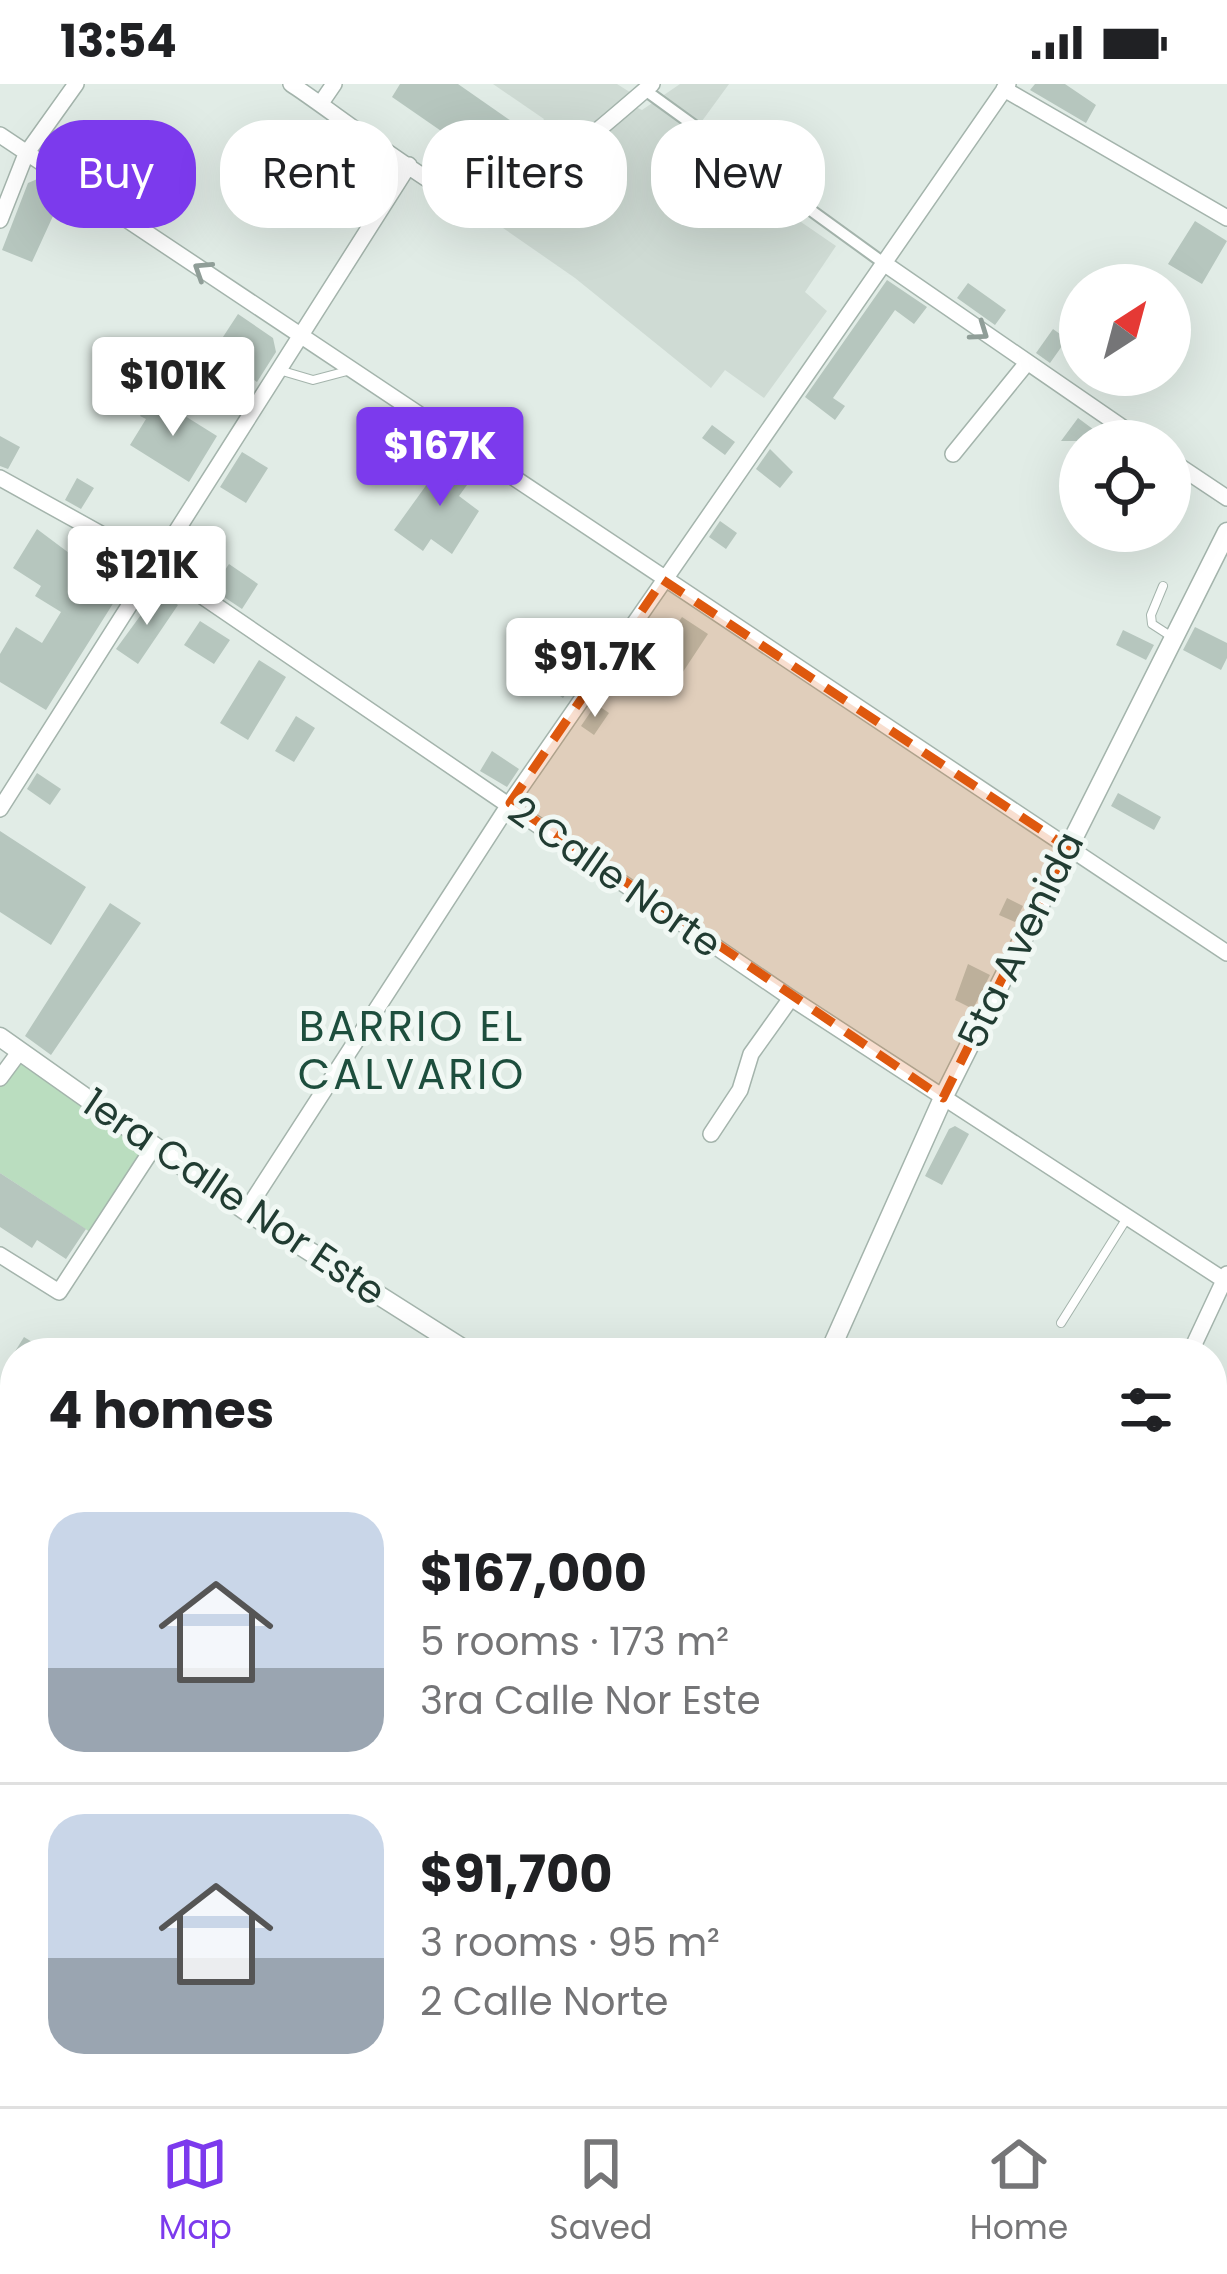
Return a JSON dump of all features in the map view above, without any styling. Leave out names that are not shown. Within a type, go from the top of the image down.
[{"type":"street","points":[[0,220],[26,154],[76,84]]},
{"type":"street","points":[[291,84],[409,166],[475,206],[488,208],[524,187],[645,86],[885,264],[1110,420]]},
{"type":"street","points":[[321,103],[334,84]]},
{"type":"street","points":[[245,1211],[510,803],[1006,87],[1227,218]]},
{"type":"street","points":[[0,135],[1227,953]]},
{"type":"street","points":[[0,809],[409,166]]},
{"type":"street","points":[[953,454],[1026,364]]},
{"type":"street","points":[[1191,474],[1227,497]]},
{"type":"street","name":"2 Calle Norte","points":[[0,478],[155,564],[791,998],[1226,1278]]},
{"type":"street","name":"5ta Avenida","points":[[836,1338],[943,1098],[1227,532]]},
{"type":"street","points":[[710,1134],[740,1090],[751,1054],[791,998]]},
{"type":"street","name":"1era Calle Nor Este","points":[[0,1037],[245,1211],[446,1338]]},
{"type":"street","points":[[0,1078],[20,1051]]},
{"type":"street","points":[[0,1255],[59,1292],[155,1145]]},
{"type":"street","points":[[1197,1338],[1226,1278]]},
{"type":"lane","points":[[278,370],[313,380],[352,370]]},
{"type":"lane","points":[[1163,586],[1150,616],[1152,624],[1173,638]]},
{"type":"lane","points":[[1061,1324],[1127,1217]]},
{"type":"highlighted area","points":[[663,580],[1067,847],[943,1098],[510,803]]},
{"type":"shaded area","points":[[493,84],[617,84],[636,96],[606,120],[544,119]]},
{"type":"shaded area","points":[[680,84],[729,84],[703,120],[651,120],[651,228],[810,228],[836,246],[805,292],[827,311],[764,398],[725,370],[711,388],[575,278],[503,228],[627,228],[627,120],[619,120],[636,107],[642,110]]},
{"type":"green space","points":[[22,1062],[145,1149],[90,1232],[0,1173],[0,1084]]},
{"type":"building","points":[[400,84],[458,84],[510,120],[425,120],[392,97]]},
{"type":"building","points":[[1035,84],[1065,84],[1096,105],[1086,123],[1030,90]]},
{"type":"building","points":[[36,180],[36,228],[48,228],[32,262],[2,250],[28,183]]},
{"type":"building","points":[[1195,221],[1227,241],[1202,284],[1191,278],[1191,264],[1168,264]]},
{"type":"building","points":[[887,280],[927,307],[914,324],[895,310],[833,398],[845,406],[835,420],[805,397]]},
{"type":"building","points":[[968,283],[1006,310],[995,325],[957,298]]},
{"type":"building","points":[[238,314],[273,338],[276,352],[257,382],[226,362],[235,349],[221,340]]},
{"type":"building","points":[[1053,329],[1059,333],[1059,350],[1050,363],[1036,353]]},
{"type":"building","points":[[153,396],[217,436],[189,482],[130,445]]},
{"type":"building","points":[[712,425],[735,442],[725,455],[702,438]]},
{"type":"building","points":[[0,436],[20,447],[8,469],[0,466]]},
{"type":"building","points":[[770,449],[793,472],[780,488],[756,469]]},
{"type":"building","points":[[242,452],[268,468],[246,503],[220,487]]},
{"type":"building","points":[[448,455],[475,474],[459,496],[479,511],[452,554],[431,539],[423,551],[394,530]]},
{"type":"building","points":[[77,478],[94,488],[81,509],[65,500]]},
{"type":"building","points":[[720,521],[737,533],[726,549],[709,537]]},
{"type":"building","points":[[37,529],[89,568],[97,554],[131,575],[46,710],[0,682],[0,654],[16,627],[42,643],[61,612],[35,596],[41,586],[13,568]]},
{"type":"building","points":[[229,564],[258,584],[242,609],[212,589]]},
{"type":"building","points":[[164,596],[178,605],[138,664],[116,649],[154,597]]},
{"type":"building","points":[[682,617],[708,634],[667,696],[641,678]]},
{"type":"building","points":[[200,621],[230,640],[214,664],[184,645]]},
{"type":"building","points":[[1195,627],[1227,643],[1221,670],[1183,650]]},
{"type":"building","points":[[582,629],[602,642],[594,654],[574,641]]},
{"type":"building","points":[[1123,630],[1154,645],[1146,660],[1116,645]]},
{"type":"building","points":[[259,660],[286,677],[248,740],[220,723]]},
{"type":"building","points":[[555,666],[576,680],[563,698],[543,684]]},
{"type":"building","points":[[596,704],[609,713],[594,735],[581,726]]},
{"type":"building","points":[[296,716],[315,728],[294,762],[275,751]]},
{"type":"building","points":[[492,751],[519,769],[507,787],[480,771]]},
{"type":"building","points":[[37,773],[61,789],[50,805],[27,789]]},
{"type":"building","points":[[1118,793],[1161,817],[1154,830],[1111,806]]},
{"type":"building","points":[[0,831],[86,887],[51,945],[0,912]]},
{"type":"building","points":[[1007,898],[1023,906],[1015,922],[999,915]]},
{"type":"building","points":[[110,903],[141,923],[51,1055],[25,1036]]},
{"type":"building","points":[[968,964],[990,975],[973,1009],[955,1000]]},
{"type":"building","points":[[955,1126],[969,1134],[942,1185],[925,1176],[949,1129]]},
{"type":"building","points":[[0,1173],[86,1229],[66,1259],[37,1240],[32,1248],[0,1227]]},
{"type":"district","name":"BARRIO EL CALVARIO","points":[[412,1050]]}]
